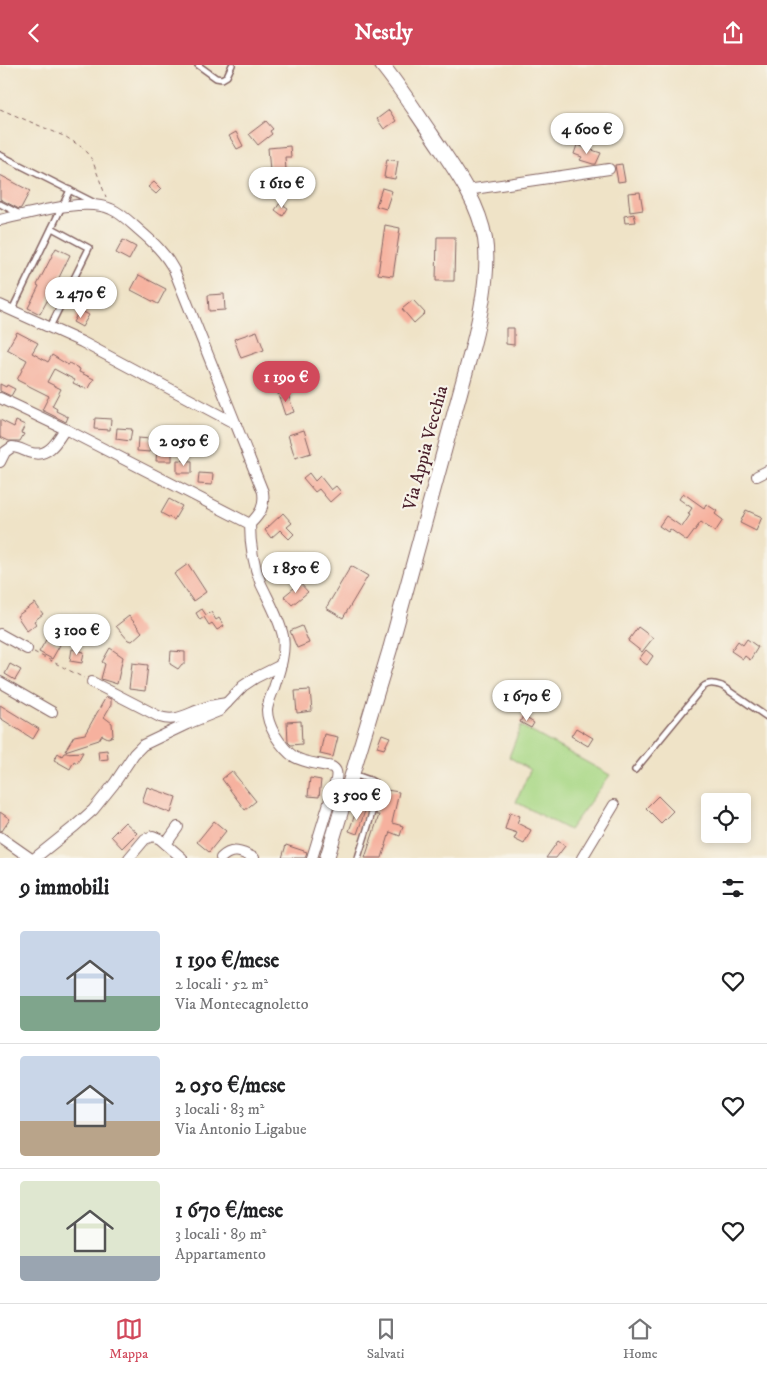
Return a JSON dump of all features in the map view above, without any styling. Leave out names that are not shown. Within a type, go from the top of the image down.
[{"type":"main road","name":"Via Appia Vecchia","points":[[327,858],[390,649],[477,329],[484,282],[486,250],[484,234],[476,206],[468,190],[394,72],[382,65]]},
{"type":"street","points":[[468,190],[609,169]]},
{"type":"street","points":[[0,220],[78,204],[110,208],[152,241],[171,263],[263,492],[262,510],[250,524],[251,550],[256,568],[282,632],[284,644],[281,665],[267,711],[268,720],[282,747],[295,759],[332,767],[337,773],[312,858]]},
{"type":"street","points":[[0,305],[50,327],[112,358],[236,424]]},
{"type":"street","points":[[0,398],[65,429],[250,524]]},
{"type":"street","points":[[0,462],[7,450],[12,447],[36,454],[46,452],[57,442],[65,429]]},
{"type":"street","points":[[757,476],[767,471]]},
{"type":"street","points":[[0,634],[27,649]]},
{"type":"street","points":[[35,858],[93,810],[114,784],[134,754],[143,745],[179,727],[216,713],[249,682],[281,665]]},
{"type":"street","points":[[0,682],[52,712]]},
{"type":"street","points":[[92,682],[160,717],[170,720],[200,709],[228,702]]},
{"type":"street","points":[[582,858],[614,805]]},
{"type":"street","points":[[166,843],[178,827]]},
{"type":"street","points":[[0,837],[30,858]]},
{"type":"street","points":[[129,858],[150,837],[158,837],[182,858]]},
{"type":"street","points":[[221,858],[232,851],[254,858]]},
{"type":"lane","points":[[198,65],[216,78],[222,79],[227,76],[232,65]]},
{"type":"lane","points":[[0,155],[98,205]]},
{"type":"lane","points":[[12,310],[70,191]]},
{"type":"lane","points":[[0,204],[22,215]]},
{"type":"lane","points":[[50,327],[89,248],[52,228]]},
{"type":"lane","points":[[634,770],[703,687],[708,684],[713,683],[722,686],[767,717]]},
{"type":"lane","points":[[353,774],[375,783],[376,789],[370,818],[358,858]]},
{"type":"path","points":[[0,109],[66,137],[80,146],[91,158],[96,168],[110,208]]},
{"type":"path","points":[[27,649],[92,682]]},
{"type":"green space","points":[[521,726],[610,775],[569,830],[516,802],[530,770],[509,757]]},
{"type":"building","points":[[389,110],[396,121],[384,129],[377,119]]},
{"type":"building","points":[[266,121],[273,129],[270,131],[272,134],[258,145],[249,134]]},
{"type":"building","points":[[236,132],[243,146],[237,149],[229,136]]},
{"type":"building","points":[[577,145],[601,153],[596,164],[580,160],[582,157],[574,154]]},
{"type":"building","points":[[290,146],[291,157],[285,157],[286,170],[270,171],[268,148]]},
{"type":"building","points":[[387,159],[398,161],[395,179],[384,177]]},
{"type":"building","points":[[622,164],[625,181],[618,182],[615,165]]},
{"type":"building","points":[[0,175],[30,191],[21,208],[19,209],[0,199]]},
{"type":"building","points":[[154,182],[161,189],[156,194],[148,187]]},
{"type":"building","points":[[382,188],[392,191],[386,209],[376,206]]},
{"type":"building","points":[[640,192],[643,210],[630,212],[628,193]]},
{"type":"building","points":[[280,203],[288,208],[283,216],[275,210]]},
{"type":"building","points":[[634,214],[636,222],[625,223],[624,216]]},
{"type":"building","points":[[385,225],[400,228],[393,276],[378,274]]},
{"type":"building","points":[[437,237],[455,237],[454,281],[436,281]]},
{"type":"building","points":[[123,240],[136,247],[129,260],[116,253]]},
{"type":"building","points":[[56,248],[70,255],[40,314],[28,308],[39,286],[37,285]]},
{"type":"building","points":[[139,275],[166,289],[158,304],[131,290]]},
{"type":"building","points":[[101,286],[111,292],[104,306],[94,300]]},
{"type":"building","points":[[224,294],[225,310],[209,311],[208,295]]},
{"type":"building","points":[[413,300],[425,313],[414,323],[402,309]]},
{"type":"building","points":[[80,310],[89,315],[82,327],[73,322]]},
{"type":"building","points":[[506,328],[514,328],[514,345],[506,344]]},
{"type":"building","points":[[257,331],[264,350],[241,358],[234,339]]},
{"type":"building","points":[[17,332],[38,343],[32,353],[48,362],[52,355],[68,365],[69,363],[80,369],[79,372],[94,379],[88,390],[73,383],[75,380],[54,369],[47,382],[61,389],[52,406],[57,409],[56,411],[68,417],[66,422],[42,410],[49,396],[17,380],[27,360],[7,349]]},
{"type":"building","points":[[0,384],[15,389],[11,396],[0,391]]},
{"type":"building","points":[[287,391],[294,412],[285,415],[278,394]]},
{"type":"building","points":[[95,418],[111,419],[110,430],[94,429]]},
{"type":"building","points":[[0,420],[14,427],[16,421],[25,425],[21,433],[24,434],[20,441],[9,441],[0,437]]},
{"type":"building","points":[[117,428],[132,429],[130,441],[116,439]]},
{"type":"building","points":[[304,430],[311,453],[295,458],[288,435]]},
{"type":"building","points":[[138,438],[151,439],[150,452],[137,451]]},
{"type":"building","points":[[157,449],[172,449],[172,461],[156,461]]},
{"type":"building","points":[[177,460],[192,461],[192,473],[177,473]]},
{"type":"building","points":[[199,473],[213,474],[212,485],[198,484]]},
{"type":"building","points":[[309,473],[315,481],[320,476],[331,490],[336,486],[341,492],[330,502],[319,489],[315,492],[303,478]]},
{"type":"building","points":[[683,493],[704,508],[706,504],[717,511],[715,514],[723,520],[715,532],[701,522],[687,541],[670,529],[668,532],[659,526],[666,516],[682,527],[692,508],[679,499]]},
{"type":"building","points":[[169,499],[182,506],[174,520],[161,513]]},
{"type":"building","points":[[746,510],[762,517],[756,531],[740,523]]},
{"type":"building","points":[[283,513],[292,523],[287,527],[294,534],[289,539],[280,530],[271,538],[265,530]]},
{"type":"building","points":[[292,554],[300,564],[285,577],[276,566]]},
{"type":"building","points":[[188,564],[206,592],[193,601],[174,574]]},
{"type":"building","points":[[351,566],[368,576],[343,618],[326,608]]},
{"type":"building","points":[[300,583],[308,592],[292,605],[284,596]]},
{"type":"building","points":[[35,603],[43,614],[34,621],[36,624],[27,631],[17,616]]},
{"type":"building","points":[[202,609],[206,615],[211,612],[216,620],[219,618],[224,626],[217,630],[212,623],[209,625],[204,617],[200,620],[196,613]]},
{"type":"building","points":[[129,616],[142,632],[132,641],[128,640],[116,626]]},
{"type":"building","points":[[302,626],[309,643],[297,648],[290,631]]},
{"type":"building","points":[[638,627],[653,638],[642,652],[628,641]]},
{"type":"building","points":[[47,638],[60,645],[52,659],[39,652]]},
{"type":"building","points":[[747,639],[758,647],[750,660],[745,656],[743,659],[731,651],[738,641],[743,645]]},
{"type":"building","points":[[110,648],[123,657],[117,684],[101,679],[105,664],[102,662]]},
{"type":"building","points":[[72,649],[84,652],[82,663],[70,661]]},
{"type":"building","points":[[646,650],[653,656],[647,665],[639,659]]},
{"type":"building","points":[[171,651],[185,652],[185,664],[182,664],[178,669],[170,664]]},
{"type":"building","points":[[132,663],[148,665],[145,691],[129,689]]},
{"type":"building","points":[[10,664],[21,670],[15,680],[5,674]]},
{"type":"building","points":[[310,690],[312,711],[297,713],[295,691]]},
{"type":"building","points":[[106,697],[111,699],[111,705],[104,717],[112,723],[113,736],[108,738],[102,735],[99,740],[65,751],[74,736],[85,734]]},
{"type":"building","points":[[0,705],[39,729],[33,739],[0,718]]},
{"type":"building","points":[[523,716],[534,723],[531,728],[520,722]]},
{"type":"building","points":[[301,721],[302,744],[291,745],[288,742],[287,722]]},
{"type":"building","points":[[576,728],[593,738],[588,746],[571,736]]},
{"type":"building","points":[[324,734],[338,737],[333,757],[320,754]]},
{"type":"building","points":[[382,734],[390,737],[384,749],[377,747]]},
{"type":"building","points":[[107,750],[108,759],[99,760],[98,751]]},
{"type":"building","points":[[83,752],[77,763],[74,761],[70,769],[54,760],[58,753],[62,756],[64,753]]},
{"type":"building","points":[[232,771],[256,801],[245,810],[222,779]]},
{"type":"building","points":[[310,778],[321,780],[319,797],[308,796]]},
{"type":"building","points":[[147,787],[176,797],[171,813],[142,802]]},
{"type":"building","points":[[380,789],[399,792],[392,823],[403,826],[400,836],[390,832],[382,858],[365,858],[379,815],[376,815]]},
{"type":"building","points":[[658,796],[673,811],[661,823],[646,808]]},
{"type":"building","points":[[357,809],[365,811],[357,834],[349,831]]},
{"type":"building","points":[[0,812],[10,819],[2,831],[0,830]]},
{"type":"building","points":[[510,812],[520,816],[517,823],[531,830],[524,844],[514,839],[517,833],[505,829]]},
{"type":"building","points":[[214,821],[226,831],[209,852],[197,842]]},
{"type":"building","points":[[125,822],[137,833],[122,848],[111,836]]},
{"type":"building","points":[[558,841],[565,846],[556,858],[546,858]]},
{"type":"building","points":[[286,845],[307,852],[305,858],[282,858]]}]
